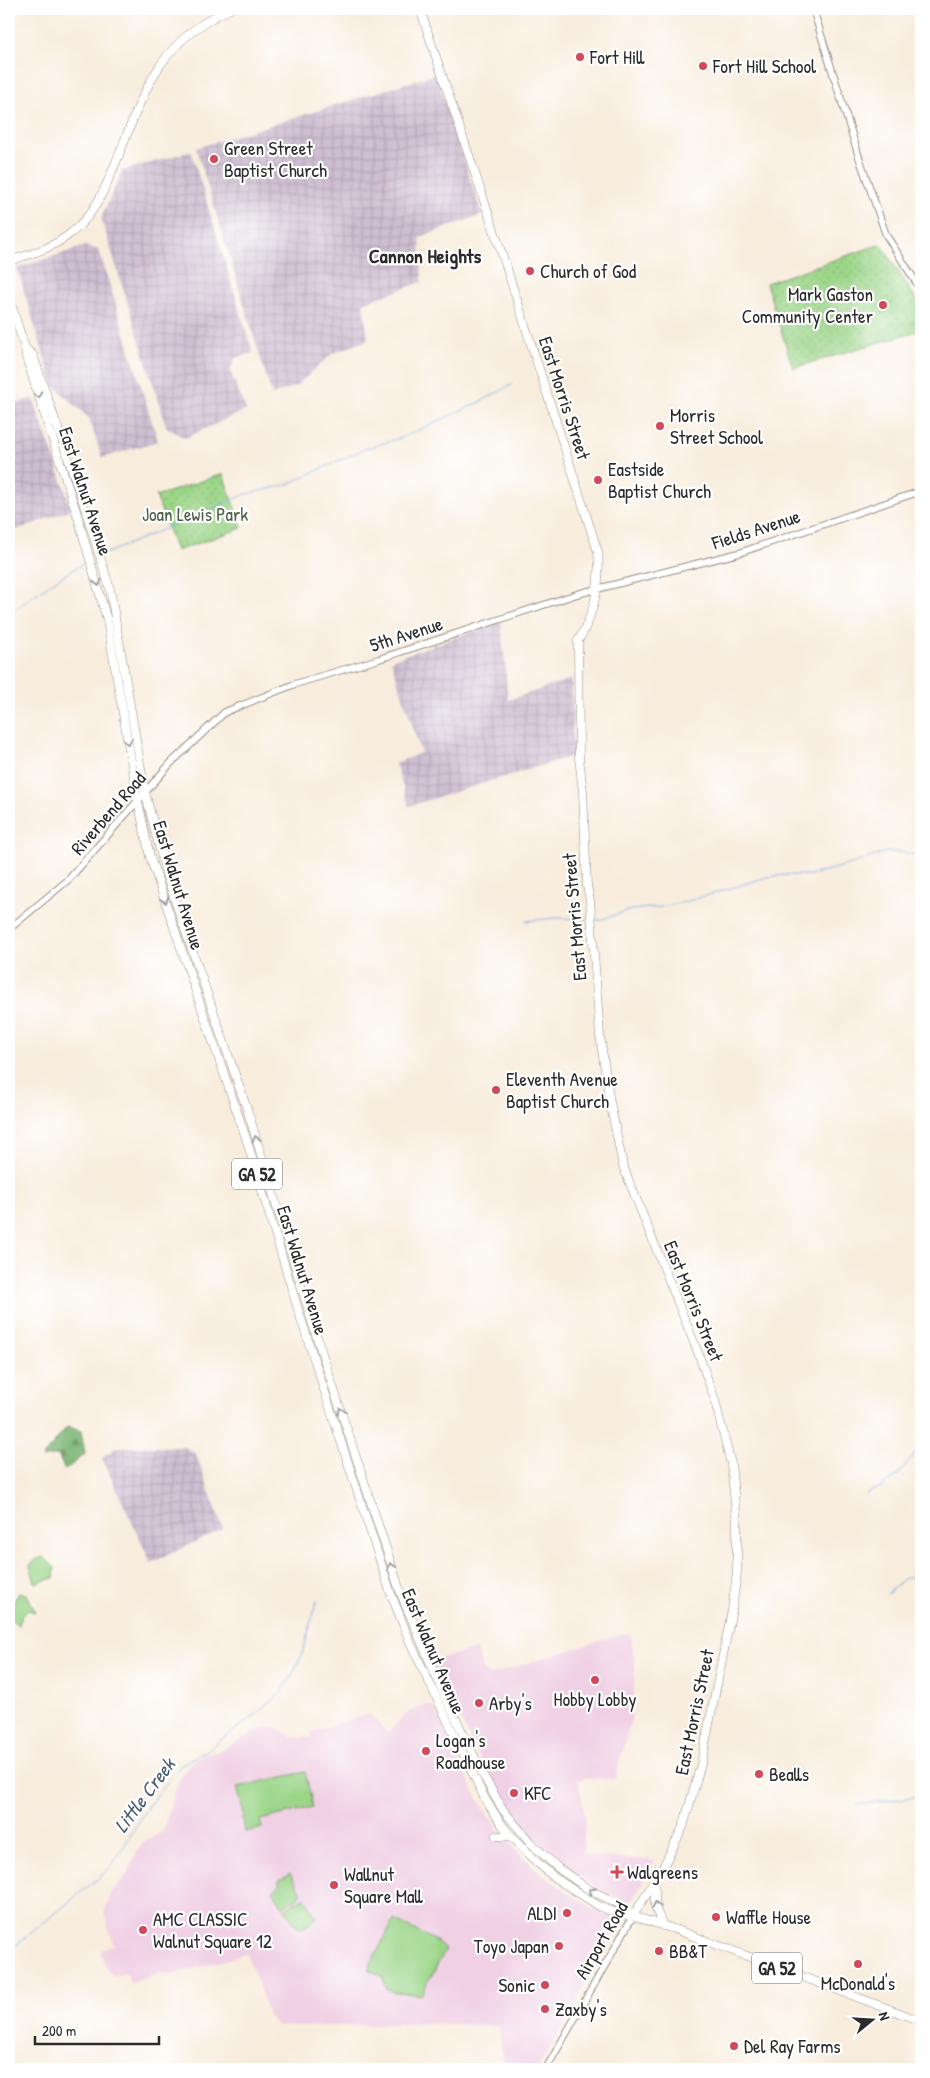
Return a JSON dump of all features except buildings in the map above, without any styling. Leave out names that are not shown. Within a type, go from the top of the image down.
[{"type":"main road","points":[[9,261],[53,246],[71,234],[86,219],[102,195],[136,108],[159,65],[182,38],[207,19],[228,9]]},
{"type":"main road","name":"East Morris Street","points":[[420,9],[506,266],[598,552],[598,588],[578,641],[579,757],[583,792],[587,886],[590,900],[600,1036],[608,1097],[623,1166],[698,1350],[714,1398],[731,1464],[736,1505],[737,1573],[732,1610],[701,1764],[682,1827]]},
{"type":"main road","name":"East Walnut Avenue","points":[[9,298],[103,602],[138,801],[150,857],[246,1138],[300,1316],[393,1599],[410,1642],[476,1783],[493,1812],[511,1836],[543,1868],[574,1892],[616,1914],[633,1916],[663,1926],[921,2020]]},
{"type":"main road","name":"East Walnut Avenue","points":[[25,348],[33,355],[102,561],[115,613],[145,792],[167,877],[248,1112],[316,1332],[392,1567],[415,1629],[442,1690],[494,1795],[516,1826],[558,1868],[588,1889],[621,1905],[633,1916]]},
{"type":"main road","points":[[216,1050],[226,1047]]},
{"type":"main road","name":"Airport Road","points":[[633,1916],[653,1883],[682,1827]]},
{"type":"main road","points":[[496,1836],[511,1836]]},
{"type":"main road","points":[[653,1883],[656,1891],[655,1907],[663,1926]]},
{"type":"street","points":[[813,9],[859,157],[886,235],[921,290]]},
{"type":"street","name":"Fields Avenue","points":[[598,588],[739,553],[921,490]]},
{"type":"street","name":"5th Avenue","points":[[224,712],[295,684],[379,659],[598,588]]},
{"type":"street","name":"Riverbend Road","points":[[9,929],[68,880],[145,792],[224,712]]},
{"type":"street","name":"Airport Road","points":[[546,2069],[633,1916]]},
{"type":"shaded area","points":[[436,74],[482,215],[420,237],[422,282],[363,303],[368,340],[333,353],[296,386],[272,395],[196,148]]},
{"type":"shaded area","points":[[191,151],[253,353],[235,358],[230,371],[246,410],[185,438],[167,428],[101,218],[122,171]]},
{"type":"shaded area","points":[[85,246],[99,250],[158,441],[102,458],[89,418],[53,385],[17,268]]},
{"type":"shaded area","points":[[33,398],[72,509],[9,533],[9,406]]},
{"type":"shaded area","points":[[501,621],[508,700],[572,679],[573,756],[409,806],[395,763],[421,753],[391,660]]},
{"type":"shaded area","points":[[117,1447],[185,1447],[196,1454],[223,1529],[151,1563],[102,1458]]},
{"type":"shaded area","points":[[625,1633],[631,1634],[635,1667],[633,1702],[631,1719],[615,1779],[584,1778],[579,1781],[579,1785],[585,1817],[583,1855],[655,1861],[633,1899],[629,1902],[603,1893],[533,1842],[508,1812],[490,1780],[432,1661],[476,1649],[484,1671],[490,1675]]},
{"type":"shaded area","points":[[426,1705],[434,1707],[473,1790],[488,1816],[519,1853],[545,1877],[583,1902],[613,1918],[616,1923],[617,1927],[563,2026],[537,2069],[503,2061],[499,2026],[432,2023],[298,2027],[277,2025],[268,2016],[258,1982],[246,1954],[175,1974],[161,1973],[130,1983],[127,1973],[114,1976],[107,1970],[100,1951],[114,1945],[104,1913],[112,1892],[129,1872],[137,1851],[146,1840],[161,1833],[164,1829],[173,1795],[182,1774],[192,1762],[205,1753],[217,1752],[259,1730],[269,1727],[276,1727],[292,1737],[311,1738],[312,1732],[369,1714],[388,1733],[409,1712]]},
{"type":"green space","points":[[881,244],[921,307],[921,330],[793,368],[766,283]]},
{"type":"green space","name":"Joan Lewis Park","points":[[223,474],[242,528],[176,551],[156,496]]},
{"type":"green space","points":[[67,1427],[81,1431],[85,1454],[65,1470],[58,1455],[42,1458]]},
{"type":"green space","points":[[44,1557],[55,1568],[54,1578],[35,1583],[30,1565],[37,1559]]},
{"type":"green space","points":[[19,1593],[27,1594],[35,1612],[28,1610],[22,1615],[19,1626],[9,1617],[9,1609]]},
{"type":"green space","points":[[305,1772],[313,1807],[260,1820],[262,1828],[245,1832],[243,1818],[245,1817],[237,1787]]},
{"type":"green space","points":[[290,1873],[302,1893],[283,1907],[273,1891],[280,1884],[278,1881]]},
{"type":"green space","points":[[305,1898],[317,1918],[302,1929],[297,1927],[285,1909]]},
{"type":"green space","points":[[394,1920],[432,1939],[434,1942],[434,1940],[446,1949],[421,1995],[395,1993],[386,1988],[383,1977],[368,1969]]},
{"type":"waterway","points":[[105,554],[246,494],[286,485],[364,449],[401,438],[478,403],[513,384]]},
{"type":"waterway","points":[[9,614],[51,583],[86,562]]},
{"type":"waterway","points":[[594,920],[600,920],[630,910],[661,907],[692,900],[767,877],[811,875],[886,852],[903,852],[921,857]]},
{"type":"waterway","points":[[526,921],[555,918],[588,919]]},
{"type":"waterway","points":[[866,1494],[883,1486],[898,1475],[921,1447]]},
{"type":"waterway","points":[[887,1594],[904,1579],[921,1573]]},
{"type":"waterway","name":"Little Creek","points":[[9,1951],[107,1871],[148,1806],[181,1765],[207,1750],[257,1714],[281,1692],[302,1655],[317,1600]]},
{"type":"waterway","points":[[857,1805],[921,1796]]},
{"type":"place","name":"Fort Hill","points":[[580,57]]},
{"type":"place","name":"Fort Hill School","points":[[703,66]]},
{"type":"place","name":"Green Street Baptist Church","points":[[214,159]]},
{"type":"place","name":"Church of God","points":[[530,271]]},
{"type":"place","name":"Mark Gaston Community Center","points":[[883,305]]},
{"type":"place","name":"Morris Street School","points":[[660,426]]},
{"type":"place","name":"Eastside Baptist Church","points":[[598,480]]},
{"type":"place","name":"Eleventh Avenue Baptist Church","points":[[496,1090]]},
{"type":"place","name":"Hobby Lobby","points":[[595,1680]]},
{"type":"place","name":"Arby's","points":[[479,1703]]},
{"type":"place","name":"Logan's Roadhouse","points":[[426,1751]]},
{"type":"place","name":"Bealls","points":[[759,1774]]},
{"type":"place","name":"KFC","points":[[514,1793]]},
{"type":"place","name":"Walgreens","points":[[617,1872]]},
{"type":"place","name":"Wallnut Square Mall","points":[[334,1885]]},
{"type":"place","name":"ALDI","points":[[567,1913]]},
{"type":"place","name":"Waffle House","points":[[716,1917]]},
{"type":"place","name":"AMC CLASSIC Walnut Square 12","points":[[143,1930]]},
{"type":"place","name":"Toyo Japan","points":[[559,1946]]},
{"type":"place","name":"BB&T","points":[[659,1951]]},
{"type":"place","name":"McDonald's","points":[[858,1964]]},
{"type":"place","name":"Sonic","points":[[545,1985]]},
{"type":"place","name":"Zaxby's","points":[[545,2009]]},
{"type":"place","name":"Del Ray Farms","points":[[734,2046]]},
{"type":"district","name":"Cannon Heights","points":[[425,255]]}]
